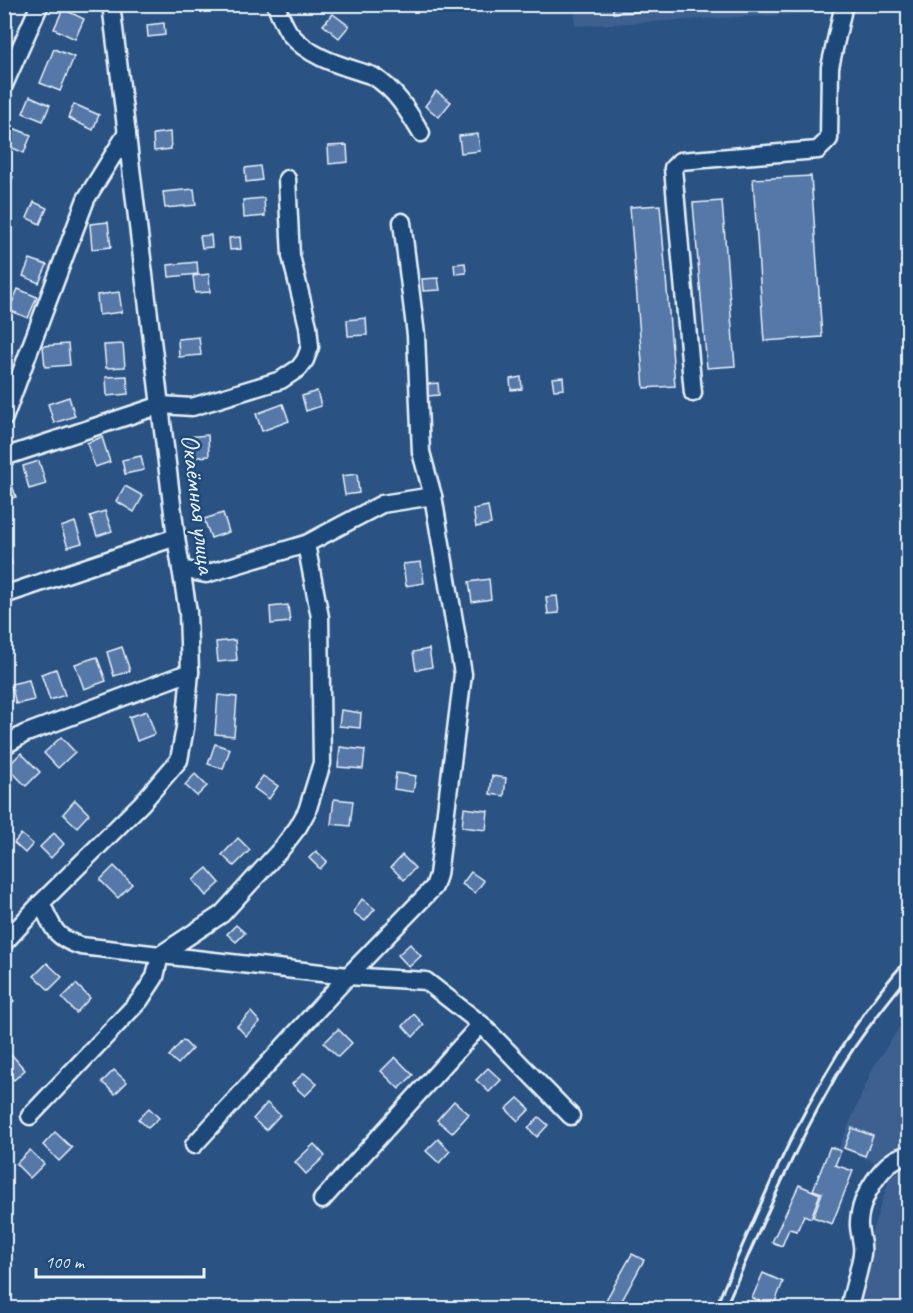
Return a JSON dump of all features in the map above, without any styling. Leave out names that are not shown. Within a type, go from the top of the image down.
[{"type":"street","points":[[4,85],[40,4]]},
{"type":"street","name":"Окаёмная улица","points":[[4,943],[142,803],[179,760],[185,728],[190,672],[188,612],[176,537],[111,4]]},
{"type":"street","points":[[275,4],[289,32],[299,43],[317,57],[373,76],[381,81],[401,99],[421,133]]},
{"type":"street","points":[[693,393],[672,168],[680,160],[818,150],[829,139],[830,67],[844,4]]},
{"type":"street","points":[[4,418],[86,199],[127,133]]},
{"type":"street","points":[[4,457],[161,405],[192,407],[259,387],[281,380],[299,368],[310,347],[308,326],[291,256],[287,179]]},
{"type":"street","points":[[194,1145],[348,976],[434,887],[438,875],[463,674],[433,496],[421,452],[416,335],[402,222]]},
{"type":"street","points":[[181,569],[206,574],[306,544],[382,504],[433,496]]},
{"type":"street","points":[[4,595],[176,537]]},
{"type":"street","points":[[30,1116],[140,1000],[155,977],[160,955],[222,914],[282,848],[307,811],[322,763],[320,617],[306,544]]},
{"type":"street","points":[[4,746],[24,734],[190,672]]},
{"type":"street","points":[[41,903],[55,933],[66,941],[81,946],[348,976],[426,981],[480,1024],[571,1116]]},
{"type":"street","points":[[322,1200],[480,1024]]},
{"type":"street","points":[[849,1308],[862,1251],[859,1221],[869,1188],[900,1156],[909,1155]]},
{"type":"shaded area","points":[[575,5],[832,5],[833,12],[575,26]]},
{"type":"shaded area","points":[[908,1014],[908,1308],[857,1308],[870,1237],[893,1169],[839,1148],[873,1068]]},
{"type":"building","points":[[613,4],[829,4],[829,5],[613,13]]},
{"type":"building","points":[[63,9],[84,19],[75,39],[54,29]]},
{"type":"building","points":[[333,14],[349,26],[339,38],[323,25]]},
{"type":"building","points":[[164,23],[165,35],[148,37],[147,25]]},
{"type":"building","points":[[54,49],[74,57],[60,91],[40,83]]},
{"type":"building","points":[[436,91],[451,102],[439,117],[425,106]]},
{"type":"building","points":[[30,96],[50,105],[43,121],[23,113]]},
{"type":"building","points":[[74,104],[99,115],[93,130],[68,118]]},
{"type":"building","points":[[13,128],[31,135],[24,153],[6,145]]},
{"type":"building","points":[[170,132],[171,149],[154,151],[153,134]]},
{"type":"building","points":[[478,134],[480,151],[461,153],[459,136]]},
{"type":"building","points":[[347,145],[348,162],[329,164],[328,146]]},
{"type":"building","points":[[260,166],[262,180],[246,182],[245,168]]},
{"type":"building","points":[[4,173],[13,177],[4,194]]},
{"type":"building","points":[[811,176],[822,337],[764,341],[753,179]]},
{"type":"building","points":[[194,189],[196,205],[165,208],[163,192]]},
{"type":"building","points":[[264,198],[265,216],[244,218],[243,200]]},
{"type":"building","points":[[722,201],[735,366],[707,368],[693,203]]},
{"type":"building","points":[[34,202],[47,208],[40,224],[27,218]]},
{"type":"building","points":[[660,205],[675,386],[644,388],[630,207]]},
{"type":"building","points":[[108,222],[111,247],[92,249],[90,224]]},
{"type":"building","points":[[211,235],[212,247],[202,248],[200,236]]},
{"type":"building","points":[[240,237],[241,249],[230,250],[229,238]]},
{"type":"building","points":[[30,259],[47,265],[39,283],[23,276]]},
{"type":"building","points":[[197,262],[198,274],[169,277],[168,265]]},
{"type":"building","points":[[465,263],[466,273],[455,274],[454,264]]},
{"type":"building","points":[[209,274],[210,292],[195,293],[193,276]]},
{"type":"building","points":[[438,278],[440,290],[423,291],[422,279]]},
{"type":"building","points":[[18,289],[37,297],[28,318],[9,310]]},
{"type":"building","points":[[119,292],[122,312],[99,315],[97,295]]},
{"type":"building","points":[[366,318],[367,335],[348,336],[347,320]]},
{"type":"building","points":[[199,337],[201,355],[179,357],[178,339]]},
{"type":"building","points":[[68,344],[70,365],[45,367],[43,346]]},
{"type":"building","points":[[123,344],[125,367],[106,368],[104,345]]},
{"type":"building","points":[[127,376],[128,394],[107,396],[106,377]]},
{"type":"building","points":[[521,377],[522,389],[511,390],[510,379]]},
{"type":"building","points":[[563,377],[564,389],[554,390],[552,378]]},
{"type":"building","points":[[438,383],[439,395],[428,396],[427,384]]},
{"type":"building","points":[[317,391],[321,406],[306,411],[302,396]]},
{"type":"building","points":[[69,397],[75,416],[54,423],[48,404]]},
{"type":"building","points":[[283,404],[289,421],[262,431],[256,414]]},
{"type":"building","points":[[208,435],[209,456],[188,458],[187,437]]},
{"type":"building","points":[[102,437],[110,462],[95,467],[87,443]]},
{"type":"building","points":[[141,456],[144,470],[125,474],[122,460]]},
{"type":"building","points":[[39,461],[46,484],[29,489],[23,466]]},
{"type":"building","points":[[7,469],[16,497],[4,500],[4,470]]},
{"type":"building","points":[[357,474],[359,493],[345,495],[342,476]]},
{"type":"building","points":[[125,486],[143,496],[134,512],[116,501]]},
{"type":"building","points":[[488,506],[491,524],[476,527],[473,509]]},
{"type":"building","points":[[105,511],[112,531],[97,536],[90,516]]},
{"type":"building","points":[[223,513],[229,532],[211,538],[204,519]]},
{"type":"building","points":[[75,522],[82,543],[68,547],[61,527]]},
{"type":"building","points":[[7,546],[12,564],[4,566],[4,547]]},
{"type":"building","points":[[421,562],[424,583],[406,586],[403,564]]},
{"type":"building","points":[[489,579],[491,599],[472,602],[469,582]]},
{"type":"building","points":[[557,596],[559,613],[548,614],[546,597]]},
{"type":"building","points":[[288,605],[290,622],[271,624],[270,607]]},
{"type":"building","points":[[235,640],[237,660],[218,662],[216,642]]},
{"type":"building","points":[[122,647],[130,671],[114,676],[107,652]]},
{"type":"building","points":[[429,649],[432,667],[416,670],[413,652]]},
{"type":"building","points":[[97,657],[106,681],[84,689],[75,664]]},
{"type":"building","points":[[56,669],[65,695],[50,700],[41,674]]},
{"type":"building","points":[[29,680],[34,700],[16,704],[11,684]]},
{"type":"building","points":[[218,695],[237,697],[234,736],[215,734]]},
{"type":"building","points":[[341,710],[361,713],[360,728],[339,726]]},
{"type":"building","points":[[147,711],[155,734],[137,741],[129,717]]},
{"type":"building","points":[[61,737],[75,752],[58,768],[44,753]]},
{"type":"building","points":[[215,744],[230,749],[223,769],[208,764]]},
{"type":"building","points":[[340,747],[365,750],[363,769],[338,767]]},
{"type":"building","points":[[21,753],[40,772],[26,786],[7,767]]},
{"type":"building","points":[[396,773],[416,776],[413,792],[394,789]]},
{"type":"building","points":[[195,774],[207,786],[197,796],[185,785]]},
{"type":"building","points":[[263,776],[278,786],[269,799],[254,788]]},
{"type":"building","points":[[492,776],[506,778],[504,796],[490,794]]},
{"type":"building","points":[[4,778],[13,786],[4,796]]},
{"type":"building","points":[[334,799],[353,801],[350,826],[331,824]]},
{"type":"building","points":[[75,800],[89,814],[77,827],[63,814]]},
{"type":"building","points":[[464,808],[488,811],[486,830],[462,827]]},
{"type":"building","points":[[54,833],[64,844],[51,858],[40,847]]},
{"type":"building","points":[[21,834],[33,844],[25,853],[14,843]]},
{"type":"building","points":[[238,838],[250,850],[234,866],[222,855]]},
{"type":"building","points":[[316,851],[327,861],[320,869],[309,858]]},
{"type":"building","points":[[402,855],[415,868],[404,880],[391,867]]},
{"type":"building","points":[[114,866],[132,884],[118,898],[100,880]]},
{"type":"building","points":[[207,868],[220,883],[206,896],[193,880]]},
{"type":"building","points":[[471,872],[484,881],[475,893],[462,884]]},
{"type":"building","points":[[362,899],[375,909],[365,921],[353,912]]},
{"type":"building","points":[[236,925],[245,933],[236,942],[227,934]]},
{"type":"building","points":[[410,944],[421,956],[409,967],[398,955]]},
{"type":"building","points":[[47,963],[62,977],[49,990],[34,976]]},
{"type":"building","points":[[76,984],[90,998],[76,1013],[62,998]]},
{"type":"building","points":[[4,991],[14,1001],[4,1010]]},
{"type":"building","points":[[251,1012],[260,1022],[246,1036],[237,1026]]},
{"type":"building","points":[[414,1014],[424,1025],[413,1037],[403,1026]]},
{"type":"building","points":[[338,1029],[352,1043],[338,1057],[324,1043]]},
{"type":"building","points":[[183,1040],[192,1049],[178,1064],[169,1056]]},
{"type":"building","points":[[12,1055],[25,1070],[14,1080],[4,1070],[4,1062]]},
{"type":"building","points":[[395,1057],[413,1075],[399,1089],[381,1071]]},
{"type":"building","points":[[488,1068],[501,1080],[489,1092],[476,1080]]},
{"type":"building","points":[[114,1070],[127,1082],[115,1094],[102,1082]]},
{"type":"building","points":[[304,1073],[317,1084],[305,1096],[292,1084]]},
{"type":"building","points":[[518,1098],[530,1109],[518,1121],[506,1109]]},
{"type":"building","points":[[454,1101],[469,1114],[452,1133],[437,1120]]},
{"type":"building","points":[[267,1103],[280,1115],[266,1130],[253,1119]]},
{"type":"building","points":[[149,1108],[159,1118],[148,1128],[138,1119]]},
{"type":"building","points":[[539,1117],[548,1125],[537,1137],[528,1128]]},
{"type":"building","points":[[852,1128],[873,1136],[865,1156],[844,1148]]},
{"type":"building","points":[[55,1132],[72,1148],[59,1161],[43,1145]]},
{"type":"building","points":[[438,1139],[450,1151],[439,1163],[426,1151]]},
{"type":"building","points":[[314,1144],[325,1156],[306,1174],[295,1162]]},
{"type":"building","points":[[830,1147],[841,1151],[835,1165],[853,1171],[832,1224],[813,1217],[822,1193],[813,1190]]},
{"type":"building","points":[[30,1150],[44,1164],[30,1178],[16,1164]]},
{"type":"building","points":[[799,1185],[820,1194],[811,1218],[804,1215],[797,1231],[789,1229],[782,1246],[772,1242]]},
{"type":"building","points":[[632,1254],[644,1260],[619,1306],[606,1300]]},
{"type":"building","points":[[763,1273],[783,1282],[773,1307],[752,1298]]},
{"type":"railway","points":[[715,1308],[776,1171],[822,1080],[848,1037],[908,958]]},
{"type":"railway","points":[[725,1308],[814,1116],[856,1045],[908,977]]}]
